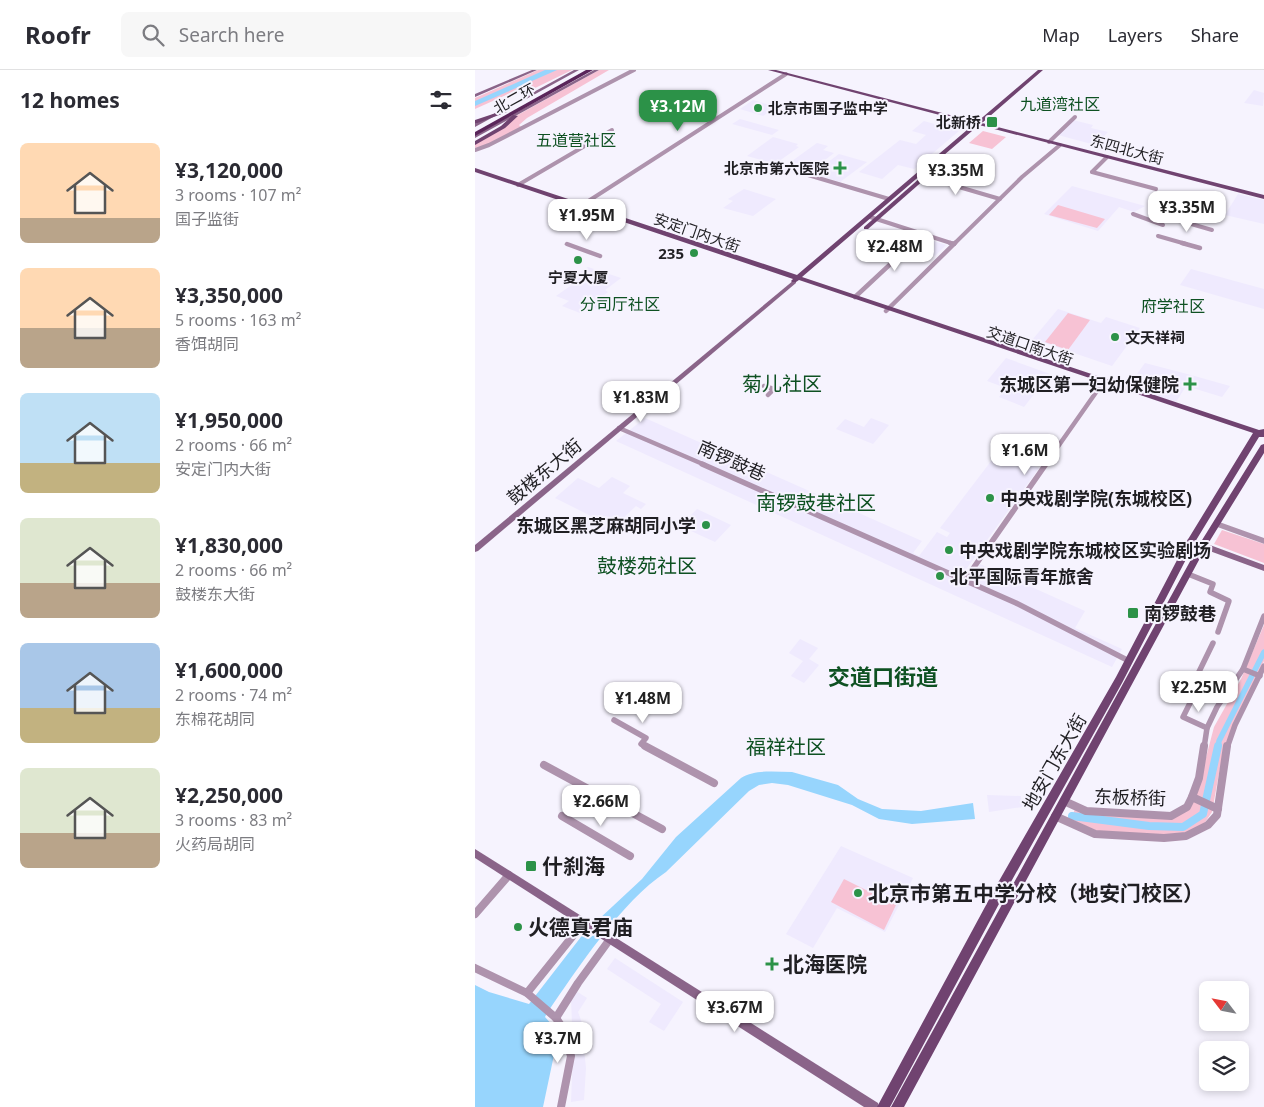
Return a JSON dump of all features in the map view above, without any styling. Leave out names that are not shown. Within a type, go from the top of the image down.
[{"type":"highway","name":"北二环","points":[[528,103],[590,70]]},
{"type":"highway","points":[[558,88],[584,73]]},
{"type":"highway","name":"北二环","points":[[475,132],[584,73]]},
{"type":"highway","points":[[503,112],[528,103]]},
{"type":"highway","points":[[515,116],[528,103]]},
{"type":"main road","points":[[475,96],[535,70]]},
{"type":"main road","points":[[475,132],[503,112],[577,70]]},
{"type":"main road","points":[[475,132],[515,116],[584,73],[597,70]]},
{"type":"main road","name":"东四北大街","points":[[770,70],[1264,197]]},
{"type":"main road","points":[[798,281],[873,218],[1041,70]]},
{"type":"main road","points":[[981,124],[1046,70]]},
{"type":"main road","points":[[475,122],[503,112]]},
{"type":"main road","points":[[475,142],[503,127],[515,116]]},
{"type":"main road","name":"安定门内大街","points":[[475,170],[578,207]]},
{"type":"main road","name":"安定门内大街","points":[[475,175],[578,207],[798,281]]},
{"type":"main road","points":[[873,218],[889,199],[921,176]]},
{"type":"main road","name":"交道口南大街","points":[[798,281],[855,297],[887,310]]},
{"type":"main road","name":"交道口南大街","points":[[798,281],[1261,433]]},
{"type":"main road","name":"鼓楼东大街","points":[[475,549],[798,281]]},
{"type":"main road","name":"地安门东大街","points":[[883,1107],[1003,885],[1156,612],[1191,541],[1261,433]]},
{"type":"main road","name":"地安门东大街","points":[[897,1107],[1203,546],[1264,447]]},
{"type":"main road","points":[[1191,541],[1264,568]]},
{"type":"main road","points":[[475,853],[874,1107]]},
{"type":"street","points":[[475,150],[634,70]]},
{"type":"street","points":[[578,207],[786,74]]},
{"type":"street","points":[[1049,142],[1075,117]]},
{"type":"street","points":[[518,185],[612,130]]},
{"type":"street","points":[[887,310],[1000,198],[1060,145]]},
{"type":"street","points":[[1107,157],[1092,172],[1156,189]]},
{"type":"street","points":[[807,175],[889,199]]},
{"type":"street","points":[[921,176],[1000,198]]},
{"type":"street","points":[[1133,214],[1163,225]]},
{"type":"street","points":[[1167,217],[1212,230]]},
{"type":"street","points":[[873,218],[954,244]]},
{"type":"street","points":[[855,297],[922,234]]},
{"type":"street","points":[[1158,236],[1200,248]]},
{"type":"street","points":[[567,244],[600,256]]},
{"type":"street","points":[[965,580],[1103,382]]},
{"type":"street","points":[[764,386],[774,389],[768,396]]},
{"type":"street","name":"南锣鼓巷","points":[[619,428],[1016,603],[1129,661]]},
{"type":"street","points":[[1217,524],[1264,541]]},
{"type":"street","points":[[1188,574],[1213,584],[1210,592],[1229,601],[1218,632]]},
{"type":"street","points":[[1192,797],[1199,778],[1207,728],[1217,707],[1243,668],[1264,616]]},
{"type":"street","points":[[1207,728],[1183,717],[1193,698],[1196,687],[1195,680],[1213,643]]},
{"type":"street","points":[[1055,816],[1095,834],[1164,838],[1186,836],[1207,826],[1217,815],[1230,740],[1235,725],[1264,666]]},
{"type":"street","points":[[1243,668],[1260,676]]},
{"type":"street","points":[[614,720],[646,738],[641,744],[714,783]]},
{"type":"street","points":[[544,765],[662,829]]},
{"type":"street","name":"东板桥街","points":[[1064,801],[1086,811],[1171,816],[1187,807],[1192,797],[1218,809]]},
{"type":"street","points":[[562,816],[630,856]]},
{"type":"street","points":[[475,914],[509,875]]},
{"type":"street","points":[[527,993],[584,922]]},
{"type":"street","points":[[556,1018],[578,983],[610,939]]},
{"type":"street","points":[[475,968],[527,993],[556,1018],[563,1027],[571,1056],[561,1107]]},
{"type":"shaded area","points":[[538,70],[572,70],[531,90],[522,88],[475,109],[475,98]]},
{"type":"shaded area","points":[[599,70],[609,70],[527,118],[519,125],[521,127],[489,145],[475,148],[475,144],[516,116]]},
{"type":"shaded area","points":[[1254,90],[1264,93],[1263,106],[1244,103]]},
{"type":"shaded area","name":"北京市国子监中学","points":[[753,100],[776,107],[763,116],[740,109]]},
{"type":"shaded area","points":[[740,119],[779,130],[772,135],[732,124]]},
{"type":"shaded area","points":[[1073,120],[1093,125],[1091,128],[1108,132],[1095,145],[1058,135]]},
{"type":"shaded area","points":[[924,121],[959,131],[914,169],[898,165],[882,179],[859,172],[900,140],[916,144],[926,135],[912,131]]},
{"type":"shaded area","points":[[983,131],[1006,137],[992,149],[969,143]]},
{"type":"shaded area","points":[[773,137],[798,144],[796,146],[799,147],[775,164],[747,156]]},
{"type":"shaded area","name":"北京市第六医院","points":[[817,143],[828,146],[823,150],[834,153],[804,176],[781,169]]},
{"type":"shaded area","name":"北京市第六医院","points":[[839,154],[867,162],[840,182],[812,174]]},
{"type":"shaded area","points":[[1072,186],[1145,206],[1134,212],[1119,207],[1098,231],[1044,214]]},
{"type":"shaded area","points":[[744,189],[776,199],[753,216],[723,208],[733,201],[728,199]]},
{"type":"shaded area","points":[[1238,194],[1264,200],[1264,224],[1225,215]]},
{"type":"shaded area","points":[[1058,205],[1105,219],[1097,228],[1049,215]]},
{"type":"shaded area","points":[[921,237],[946,245],[935,256],[910,248]]},
{"type":"shaded area","points":[[588,267],[621,278],[605,290],[608,292],[600,298],[607,302],[597,309],[589,306],[580,313],[562,306],[569,301],[556,296],[576,282],[570,279]]},
{"type":"shaded area","points":[[1191,269],[1264,289],[1264,309],[1180,285]]},
{"type":"shaded area","points":[[1058,309],[1101,323],[1106,317],[1140,328],[1112,366],[1033,339]]},
{"type":"shaded area","points":[[1068,313],[1090,320],[1068,350],[1045,342]]},
{"type":"shaded area","points":[[1006,358],[1050,374],[1024,407],[999,397],[1006,388],[987,381]]},
{"type":"shaded area","name":"东城区第一妇幼保健院","points":[[1145,363],[1230,386],[1222,397],[1186,386],[1176,402],[1151,394],[1159,382],[1137,374]]},
{"type":"shaded area","name":"南锣鼓巷","points":[[645,418],[922,541],[913,553],[919,556],[937,532],[947,537],[950,533],[940,528],[998,452],[1039,468],[962,575],[970,578],[980,564],[1085,611],[1075,628],[1122,649],[1112,667],[616,441]]},
{"type":"shaded area","points":[[871,418],[889,425],[873,444],[836,429],[845,419],[864,427]]},
{"type":"shaded area","points":[[612,477],[630,486],[623,493],[646,504],[641,509],[636,506],[606,534],[586,524],[593,517],[555,498],[578,478],[599,488]]},
{"type":"shaded area","name":"东城区黑芝麻胡同小学","points":[[697,509],[731,525],[715,542],[680,526]]},
{"type":"shaded area","points":[[1222,530],[1264,544],[1264,563],[1214,544]]},
{"type":"shaded area","points":[[1264,625],[1264,661],[1220,768],[1212,812],[1204,824],[1190,834],[1172,836],[1097,831],[1071,819],[1075,809],[1177,815],[1197,792],[1214,727],[1241,679]]},
{"type":"shaded area","points":[[800,639],[818,648],[809,659],[819,665],[804,683],[791,676],[803,661],[789,653]]},
{"type":"shaded area","points":[[987,795],[1021,796],[1022,807],[989,812]]},
{"type":"shaded area","name":"北京市第五中学分校（地安门校区）","points":[[841,846],[913,878],[885,932],[837,908],[813,948],[786,934]]},
{"type":"shaded area","points":[[844,879],[896,905],[884,930],[831,902]]},
{"type":"shaded area","points":[[615,958],[683,1002],[664,1031],[649,1022],[661,1004],[607,969]]},
{"type":"shaded area","points":[[576,991],[587,998],[578,1012],[581,1020],[586,1068],[584,1100],[571,1102],[573,1052],[571,998]]},
{"type":"water","points":[[545,70],[557,70],[475,106],[475,101]]},
{"type":"water","points":[[759,772],[792,772],[838,785],[858,799],[882,809],[921,811],[973,803],[975,819],[912,824],[879,819],[852,805],[788,785],[772,783],[759,785],[749,791],[666,872],[633,900],[601,937],[547,1013],[545,1017],[554,1027],[558,1036],[543,1107],[475,1107],[475,985],[489,992],[529,1004],[584,933],[642,879],[676,837],[741,778]]},
{"type":"waterway","points":[[1218,748],[1219,741],[1264,652]]},
{"type":"waterway","points":[[1072,816],[1149,826],[1183,827],[1203,814],[1218,746]]},
{"type":"place","name":"北京市国子监中学","points":[[758,108]]},
{"type":"place","name":"北新桥","points":[[992,122]]},
{"type":"place","name":"北京市第六医院","points":[[840,168]]},
{"type":"place","name":"235","points":[[694,253]]},
{"type":"place","name":"宁夏大厦","points":[[578,260]]},
{"type":"place","name":"文天祥祠","points":[[1115,337]]},
{"type":"place","name":"东城区第一妇幼保健院","points":[[1190,384]]},
{"type":"place","name":"中央戏剧学院(东城校区)","points":[[990,498]]},
{"type":"place","name":"东城区黑芝麻胡同小学","points":[[706,525]]},
{"type":"place","name":"中央戏剧学院东城校区实验剧场","points":[[949,550]]},
{"type":"place","name":"北平国际青年旅舍","points":[[940,576]]},
{"type":"place","name":"南锣鼓巷","points":[[1133,613]]},
{"type":"place","name":"什刹海","points":[[531,866]]},
{"type":"place","name":"北京市第五中学分校（地安门校区）","points":[[858,893]]},
{"type":"place","name":"火德真君庙","points":[[518,927]]},
{"type":"place","name":"北海医院","points":[[772,964]]},
{"type":"district","name":"九道湾社区","points":[[1060,104]]},
{"type":"district","name":"五道营社区","points":[[576,140]]},
{"type":"district","name":"分司厅社区","points":[[620,304]]},
{"type":"district","name":"府学社区","points":[[1173,306]]},
{"type":"district","name":"菊儿社区","points":[[782,383]]},
{"type":"district","name":"南锣鼓巷社区","points":[[816,502]]},
{"type":"district","name":"鼓楼苑社区","points":[[647,565]]},
{"type":"district","name":"交道口街道","points":[[883,676]]},
{"type":"district","name":"福祥社区","points":[[786,746]]}]
